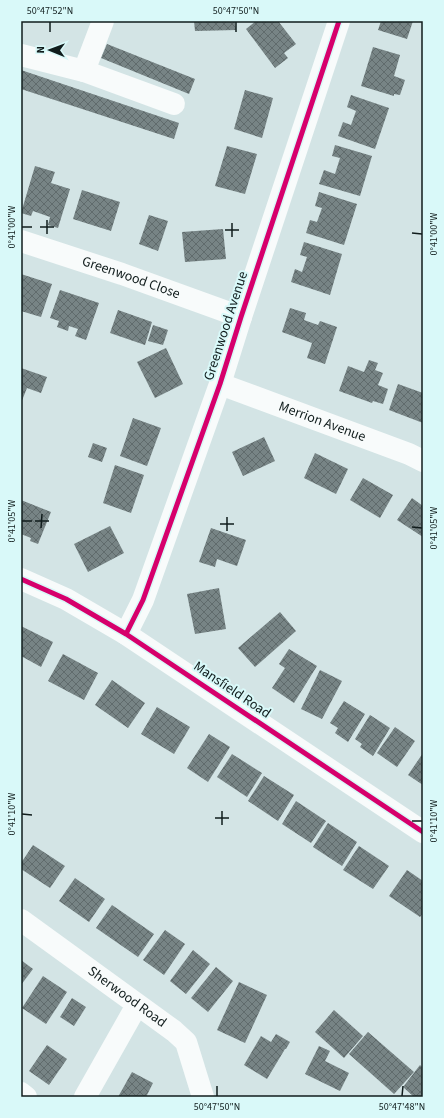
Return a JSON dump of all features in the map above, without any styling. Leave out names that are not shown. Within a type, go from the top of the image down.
[{"type":"street","points":[[84,72],[103,21]]},
{"type":"street","name":"Greenwood Avenue","points":[[126,634],[143,600],[220,384],[241,316],[339,21]]},
{"type":"street","points":[[21,55],[84,72],[174,104]]},
{"type":"street","name":"Greenwood Close","points":[[21,241],[122,274],[241,316]]},
{"type":"street","name":"Merrion Avenue","points":[[220,384],[409,454],[423,461]]},
{"type":"street","name":"Mansfield Road","points":[[21,579],[66,599],[126,634],[423,832]]},
{"type":"street","name":"Sherwood Road","points":[[21,920],[136,1005],[174,1031],[186,1042],[203,1097]]},
{"type":"street","points":[[85,1097],[136,1005]]},
{"type":"street","points":[[21,1093],[26,1097]]},
{"type":"building","points":[[194,21],[235,21],[236,30],[195,31]]},
{"type":"building","points":[[256,21],[278,21],[296,44],[284,53],[288,58],[275,68],[246,29]]},
{"type":"building","points":[[381,21],[413,21],[407,39],[378,30]]},
{"type":"building","points":[[107,44],[195,79],[189,94],[101,58]]},
{"type":"building","points":[[373,47],[400,55],[394,76],[405,80],[400,95],[394,94],[394,96],[361,86]]},
{"type":"building","points":[[21,70],[179,123],[174,139],[21,89]]},
{"type":"building","points":[[245,90],[273,98],[262,138],[234,129]]},
{"type":"building","points":[[351,95],[389,108],[375,149],[338,136],[343,122],[351,125],[356,111],[347,107]]},
{"type":"building","points":[[335,145],[372,156],[360,196],[319,184],[324,170],[335,174],[340,158],[332,156]]},
{"type":"building","points":[[227,146],[257,154],[245,194],[215,186]]},
{"type":"building","points":[[35,166],[55,172],[51,183],[70,189],[58,228],[48,225],[50,217],[33,211],[31,216],[21,213]]},
{"type":"building","points":[[82,190],[120,202],[111,231],[73,219]]},
{"type":"building","points":[[319,192],[357,204],[344,245],[306,233],[310,220],[317,222],[322,208],[315,206]]},
{"type":"building","points":[[149,215],[168,221],[158,251],[139,244]]},
{"type":"building","points":[[223,229],[226,259],[185,262],[182,232]]},
{"type":"building","points":[[304,242],[342,254],[330,295],[291,282],[295,269],[302,272],[307,257],[300,255]]},
{"type":"building","points":[[21,274],[52,284],[41,317],[21,311]]},
{"type":"building","points":[[60,290],[99,303],[86,340],[75,336],[78,329],[69,326],[68,331],[57,327],[59,321],[50,318]]},
{"type":"building","points":[[290,308],[306,313],[304,320],[318,325],[320,321],[337,327],[325,364],[307,358],[312,343],[282,332]]},
{"type":"building","points":[[118,310],[152,322],[145,345],[110,333]]},
{"type":"building","points":[[153,325],[168,330],[163,345],[148,341]]},
{"type":"building","points":[[166,348],[183,384],[155,398],[137,362]]},
{"type":"building","points":[[369,360],[378,363],[375,370],[383,373],[378,385],[388,389],[383,404],[373,401],[372,403],[339,391],[348,366],[364,372]]},
{"type":"building","points":[[21,368],[47,377],[41,393],[27,388],[21,403]]},
{"type":"building","points":[[398,384],[423,393],[423,423],[389,410]]},
{"type":"building","points":[[133,418],[161,428],[147,466],[120,456]]},
{"type":"building","points":[[264,437],[275,461],[243,476],[232,452]]},
{"type":"building","points":[[93,443],[107,448],[102,462],[88,457]]},
{"type":"building","points":[[315,453],[348,469],[336,494],[304,478]]},
{"type":"building","points":[[115,465],[144,475],[131,513],[103,503]]},
{"type":"building","points":[[363,478],[393,495],[380,518],[350,500]]},
{"type":"building","points":[[412,498],[423,506],[423,537],[397,520]]},
{"type":"building","points":[[21,500],[51,512],[38,544],[30,541],[31,538],[21,534]]},
{"type":"building","points":[[110,526],[124,553],[88,572],[74,544]]},
{"type":"building","points":[[211,528],[246,540],[237,566],[217,559],[215,567],[199,562]]},
{"type":"building","points":[[219,588],[226,629],[195,634],[187,594]]},
{"type":"building","points":[[280,612],[296,631],[255,667],[238,648]]},
{"type":"building","points":[[21,626],[53,642],[41,667],[21,656]]},
{"type":"building","points":[[289,649],[317,666],[294,703],[272,688],[285,668],[279,664]]},
{"type":"building","points":[[63,654],[98,673],[84,700],[48,681]]},
{"type":"building","points":[[320,670],[342,681],[322,719],[301,709]]},
{"type":"building","points":[[112,680],[145,703],[128,728],[95,705]]},
{"type":"building","points":[[344,701],[365,714],[348,742],[335,733],[338,728],[330,723]]},
{"type":"building","points":[[157,707],[190,727],[174,754],[141,734]]},
{"type":"building","points":[[370,715],[390,728],[373,756],[360,747],[362,744],[355,739]]},
{"type":"building","points":[[395,727],[415,741],[397,767],[377,753]]},
{"type":"building","points":[[209,734],[230,747],[208,782],[187,768]]},
{"type":"building","points":[[423,753],[423,785],[408,775]]},
{"type":"building","points":[[232,754],[262,773],[247,797],[217,777]]},
{"type":"building","points":[[264,776],[294,795],[278,821],[248,801]]},
{"type":"building","points":[[296,801],[326,821],[311,843],[282,824]]},
{"type":"building","points":[[328,823],[357,842],[342,866],[313,847]]},
{"type":"building","points":[[33,845],[65,866],[50,888],[21,869],[21,863]]},
{"type":"building","points":[[359,846],[389,866],[373,889],[343,870]]},
{"type":"building","points":[[407,870],[423,881],[423,913],[420,917],[389,896]]},
{"type":"building","points":[[75,878],[105,899],[89,922],[59,901]]},
{"type":"building","points":[[112,905],[154,934],[138,957],[96,928]]},
{"type":"building","points":[[165,930],[185,944],[164,975],[143,960]]},
{"type":"building","points":[[193,950],[210,964],[186,994],[170,981]]},
{"type":"building","points":[[21,960],[33,969],[21,985]]},
{"type":"building","points":[[216,967],[233,981],[208,1012],[191,998]]},
{"type":"building","points":[[43,976],[67,992],[46,1024],[22,1008]]},
{"type":"building","points":[[239,982],[267,995],[245,1043],[217,1030]]},
{"type":"building","points":[[72,998],[86,1007],[74,1026],[60,1017]]},
{"type":"building","points":[[334,1010],[363,1036],[344,1058],[315,1032]]},
{"type":"building","points":[[368,1032],[414,1072],[394,1094],[349,1054]]},
{"type":"building","points":[[276,1034],[290,1042],[267,1079],[244,1065],[261,1036],[271,1042]]},
{"type":"building","points":[[47,1045],[67,1059],[49,1085],[29,1071]]},
{"type":"building","points":[[319,1046],[330,1051],[325,1061],[349,1073],[340,1091],[305,1074]]},
{"type":"building","points":[[420,1065],[423,1068],[423,1097],[414,1097],[403,1087]]},
{"type":"building","points":[[132,1072],[153,1083],[146,1097],[118,1097]]},
{"type":"cycle path","points":[[126,634],[143,600],[220,384],[339,21]]},
{"type":"cycle path","points":[[21,579],[66,599],[126,634],[423,832]]}]
